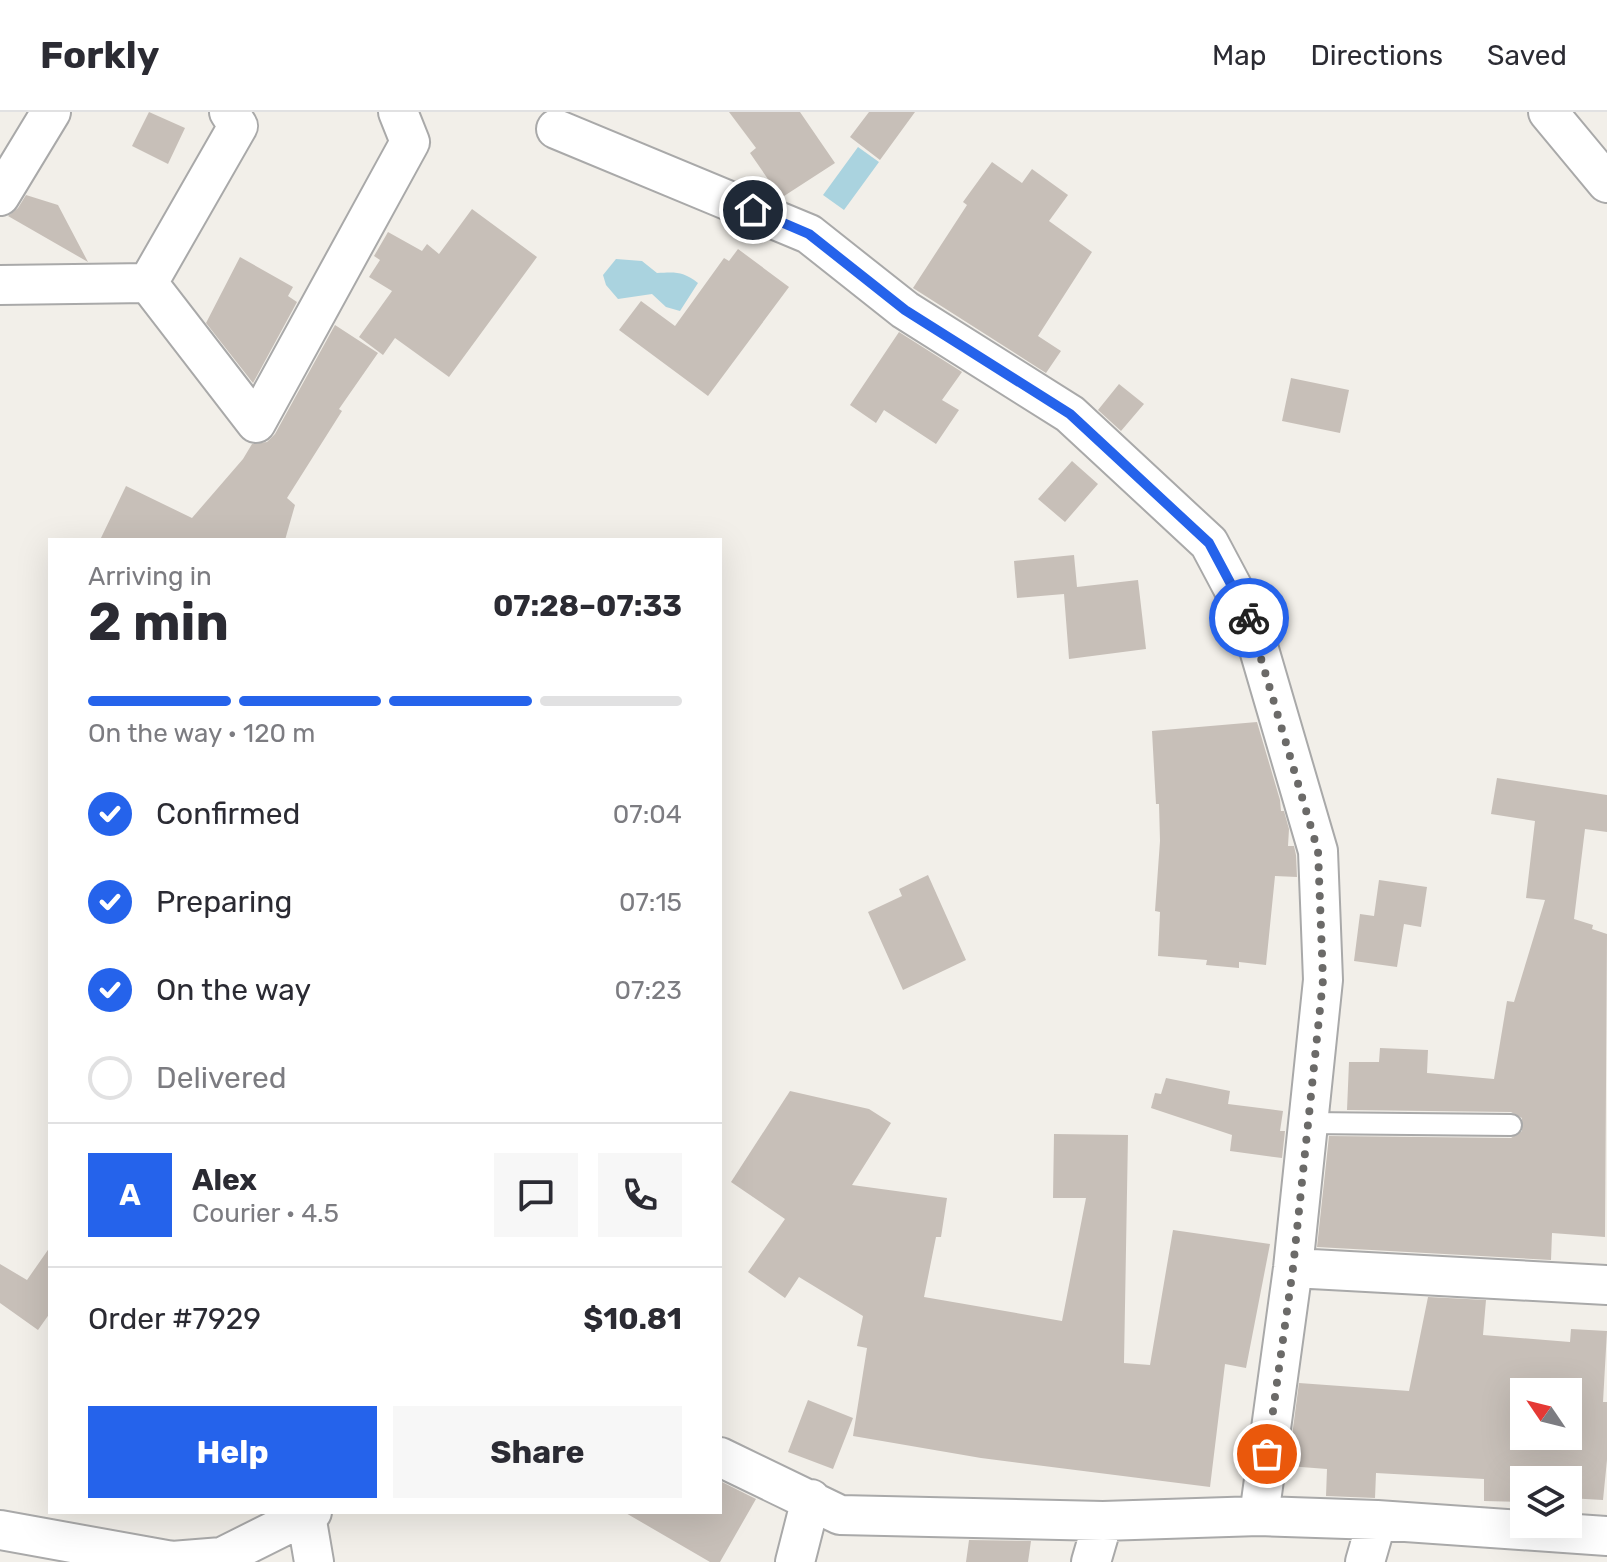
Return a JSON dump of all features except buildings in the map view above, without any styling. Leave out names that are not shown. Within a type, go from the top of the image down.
[{"type":"street","points":[[0,196],[51,112]]},
{"type":"street","points":[[148,283],[238,126],[229,112]]},
{"type":"street","points":[[148,283],[256,423],[410,142],[398,112]]},
{"type":"street","points":[[1548,112],[1607,183]]},
{"type":"street","points":[[556,129],[809,234],[905,310],[1070,414],[1209,543],[1251,622],[1318,851],[1323,980],[1293,1268],[1259,1516]]},
{"type":"street","points":[[0,285],[148,283]]},
{"type":"street","points":[[1293,1268],[1607,1285]]},
{"type":"street","points":[[722,1458],[840,1515],[1103,1521],[1259,1516],[1377,1520],[1607,1536]]},
{"type":"street","points":[[795,1562],[811,1499]]},
{"type":"street","points":[[0,1530],[172,1561],[222,1557],[307,1514]]},
{"type":"street","points":[[309,1514],[314,1562]]},
{"type":"street","points":[[1365,1562],[1377,1520]]},
{"type":"street","points":[[1091,1562],[1103,1521]]},
{"type":"lane","points":[[1308,1123],[1511,1125]]},
{"type":"water","points":[[858,147],[879,162],[844,210],[823,195]]},
{"type":"water","points":[[616,259],[642,261],[657,273],[679,273],[698,283],[680,311],[666,307],[652,294],[618,299],[606,285],[603,275]]},
{"type":"way so far","points":[[1249,618],[1318,851],[1323,980],[1293,1268],[1267,1454]]},
{"type":"route","points":[[753,210],[809,234],[905,310],[1070,414],[1209,543],[1249,618]]}]
